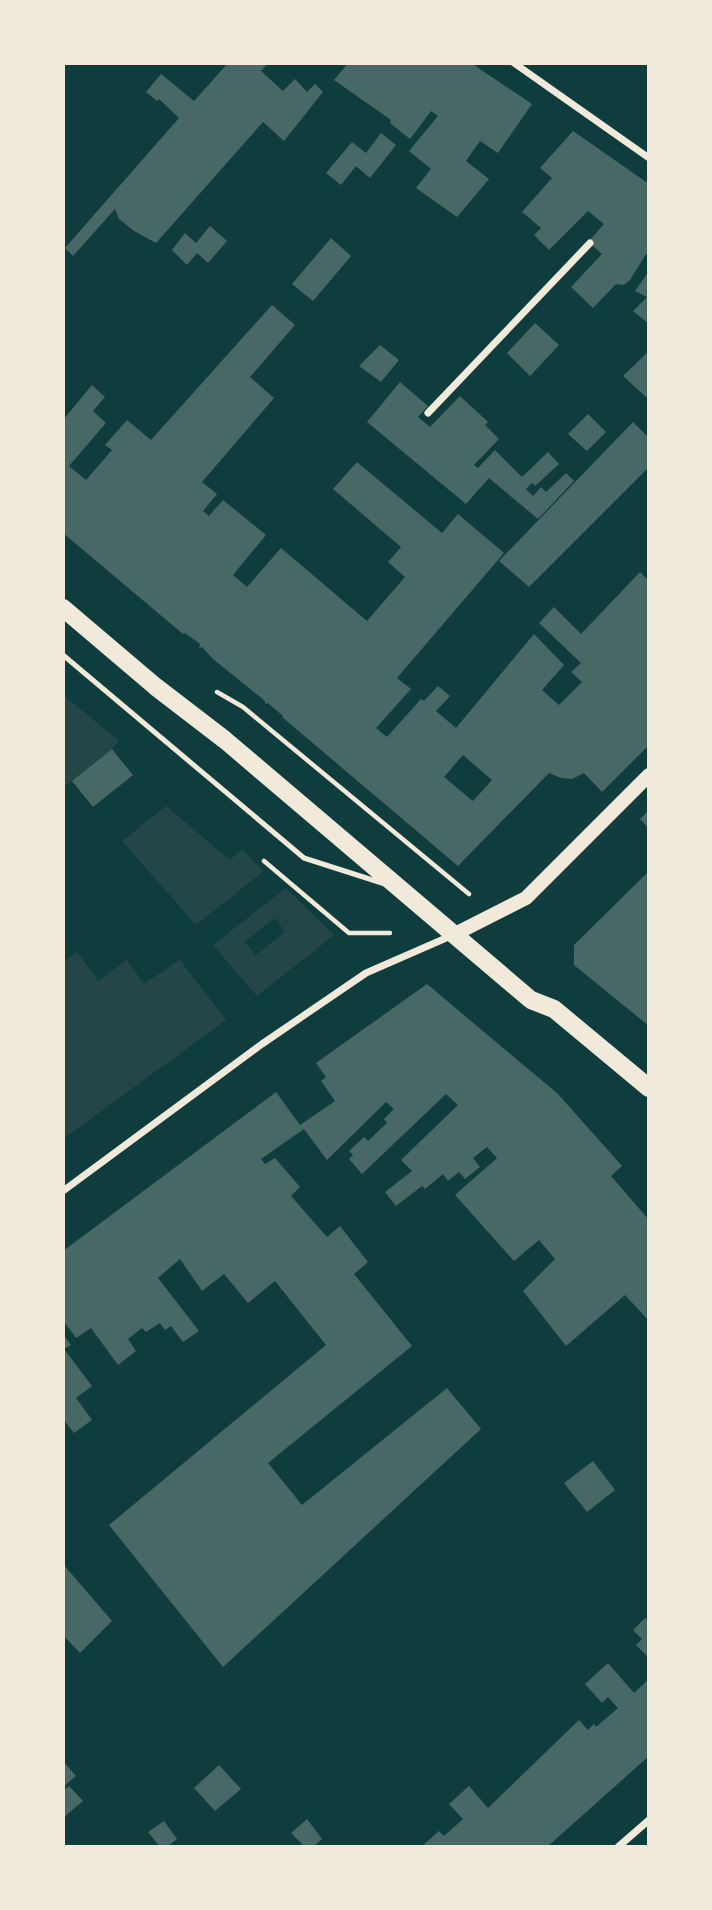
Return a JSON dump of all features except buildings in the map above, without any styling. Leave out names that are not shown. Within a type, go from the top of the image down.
[{"type":"main road","points":[[63,608],[156,687],[225,740],[531,1000],[554,1009],[649,1088]]},
{"type":"main road","points":[[455,934],[526,898],[649,775]]},
{"type":"street","points":[[514,63],[649,158]]},
{"type":"street","points":[[428,413],[590,243]]},
{"type":"street","points":[[63,1191],[262,1044],[366,973],[455,934]]},
{"type":"street","points":[[618,1847],[649,1820]]},
{"type":"lane","points":[[63,655],[304,858],[401,889]]},
{"type":"shaded area","points":[[63,695],[119,741],[63,788]]},
{"type":"shaded area","points":[[166,806],[230,860],[242,850],[264,871],[196,925],[122,841]]},
{"type":"shaded area","points":[[286,888],[334,935],[257,996],[213,945]],"holes":[[[275,918],[285,932],[256,955],[245,941]]]},
{"type":"shaded area","points":[[77,952],[98,981],[127,960],[144,984],[180,960],[226,1020],[63,1139],[63,963]]}]
